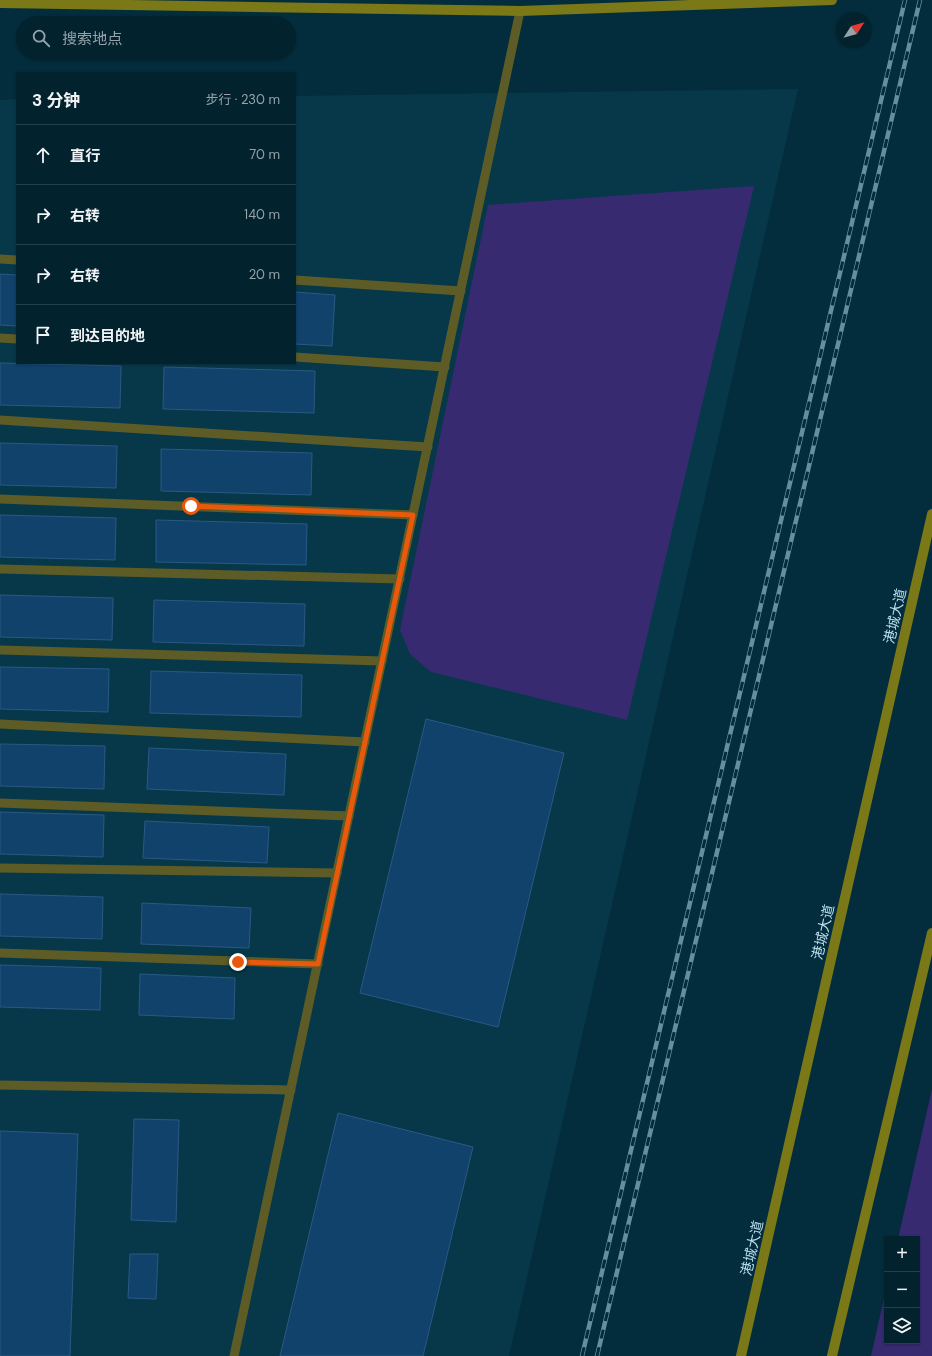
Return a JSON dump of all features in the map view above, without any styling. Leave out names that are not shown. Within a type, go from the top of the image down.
[{"type":"main road","points":[[0,3],[520,11],[832,0]]},
{"type":"main road","name":"港城大道","points":[[741,1356],[932,514]]},
{"type":"main road","points":[[832,1356],[932,933]]},
{"type":"lane","points":[[234,1356],[520,11]]},
{"type":"lane","points":[[0,259],[16,260]]},
{"type":"lane","points":[[296,280],[460,291]]},
{"type":"lane","points":[[0,338],[16,339]]},
{"type":"lane","points":[[296,357],[445,367]]},
{"type":"lane","points":[[0,420],[428,448]]},
{"type":"lane","points":[[0,499],[413,515]]},
{"type":"lane","points":[[0,569],[400,579]]},
{"type":"lane","points":[[0,650],[382,661]]},
{"type":"lane","points":[[0,724],[365,742]]},
{"type":"lane","points":[[0,804],[349,816]]},
{"type":"lane","points":[[0,868],[337,873]]},
{"type":"lane","points":[[0,953],[318,964]]},
{"type":"lane","points":[[0,1085],[291,1090]]},
{"type":"shaded area","points":[[798,89],[509,1356],[0,1356],[0,100],[16,99],[16,364],[296,364],[296,96]]},
{"type":"shaded area","points":[[754,186],[627,720],[431,672],[410,654],[400,630],[488,205]]},
{"type":"shaded area","points":[[932,1089],[932,1356],[871,1356],[884,1298],[884,1344],[920,1344],[920,1236],[899,1236]]},
{"type":"building","points":[[0,274],[16,275],[16,326],[0,325]]},
{"type":"building","points":[[296,292],[335,295],[332,346],[296,344]]},
{"type":"building","points":[[0,363],[121,366],[120,408],[0,405]]},
{"type":"building","points":[[164,367],[315,371],[314,413],[163,409]]},
{"type":"building","points":[[0,443],[117,446],[116,488],[0,485]]},
{"type":"building","points":[[161,449],[312,453],[311,495],[161,491]]},
{"type":"building","points":[[0,515],[116,518],[115,560],[0,557]]},
{"type":"building","points":[[156,520],[307,524],[306,565],[156,562]]},
{"type":"building","points":[[0,595],[113,598],[112,640],[0,637]]},
{"type":"building","points":[[154,600],[305,604],[304,646],[153,642]]},
{"type":"building","points":[[0,667],[109,669],[108,712],[0,709]]},
{"type":"building","points":[[151,671],[302,675],[301,717],[150,713]]},
{"type":"building","points":[[426,719],[564,753],[498,1027],[360,993]]},
{"type":"building","points":[[0,744],[105,746],[104,789],[0,786]]},
{"type":"building","points":[[149,748],[286,754],[284,795],[147,789]]},
{"type":"building","points":[[0,812],[104,815],[103,857],[0,854]]},
{"type":"building","points":[[145,821],[269,827],[267,863],[143,858]]},
{"type":"building","points":[[0,894],[103,897],[102,939],[0,936]]},
{"type":"building","points":[[142,903],[251,908],[249,948],[141,944]]},
{"type":"building","points":[[0,965],[101,968],[100,1010],[0,1007]]},
{"type":"building","points":[[140,974],[235,978],[234,1019],[139,1015]]},
{"type":"building","points":[[338,1113],[473,1147],[423,1356],[280,1356]]},
{"type":"building","points":[[134,1119],[179,1120],[176,1222],[131,1220]]},
{"type":"building","points":[[0,1131],[78,1134],[70,1356],[0,1356]]},
{"type":"building","points":[[130,1254],[158,1254],[156,1299],[128,1298]]},
{"type":"railway","points":[[582,1356],[905,0]]},
{"type":"railway","points":[[597,1356],[920,0]]},
{"type":"route","points":[[191,506],[413,515],[318,964],[238,962]]}]
